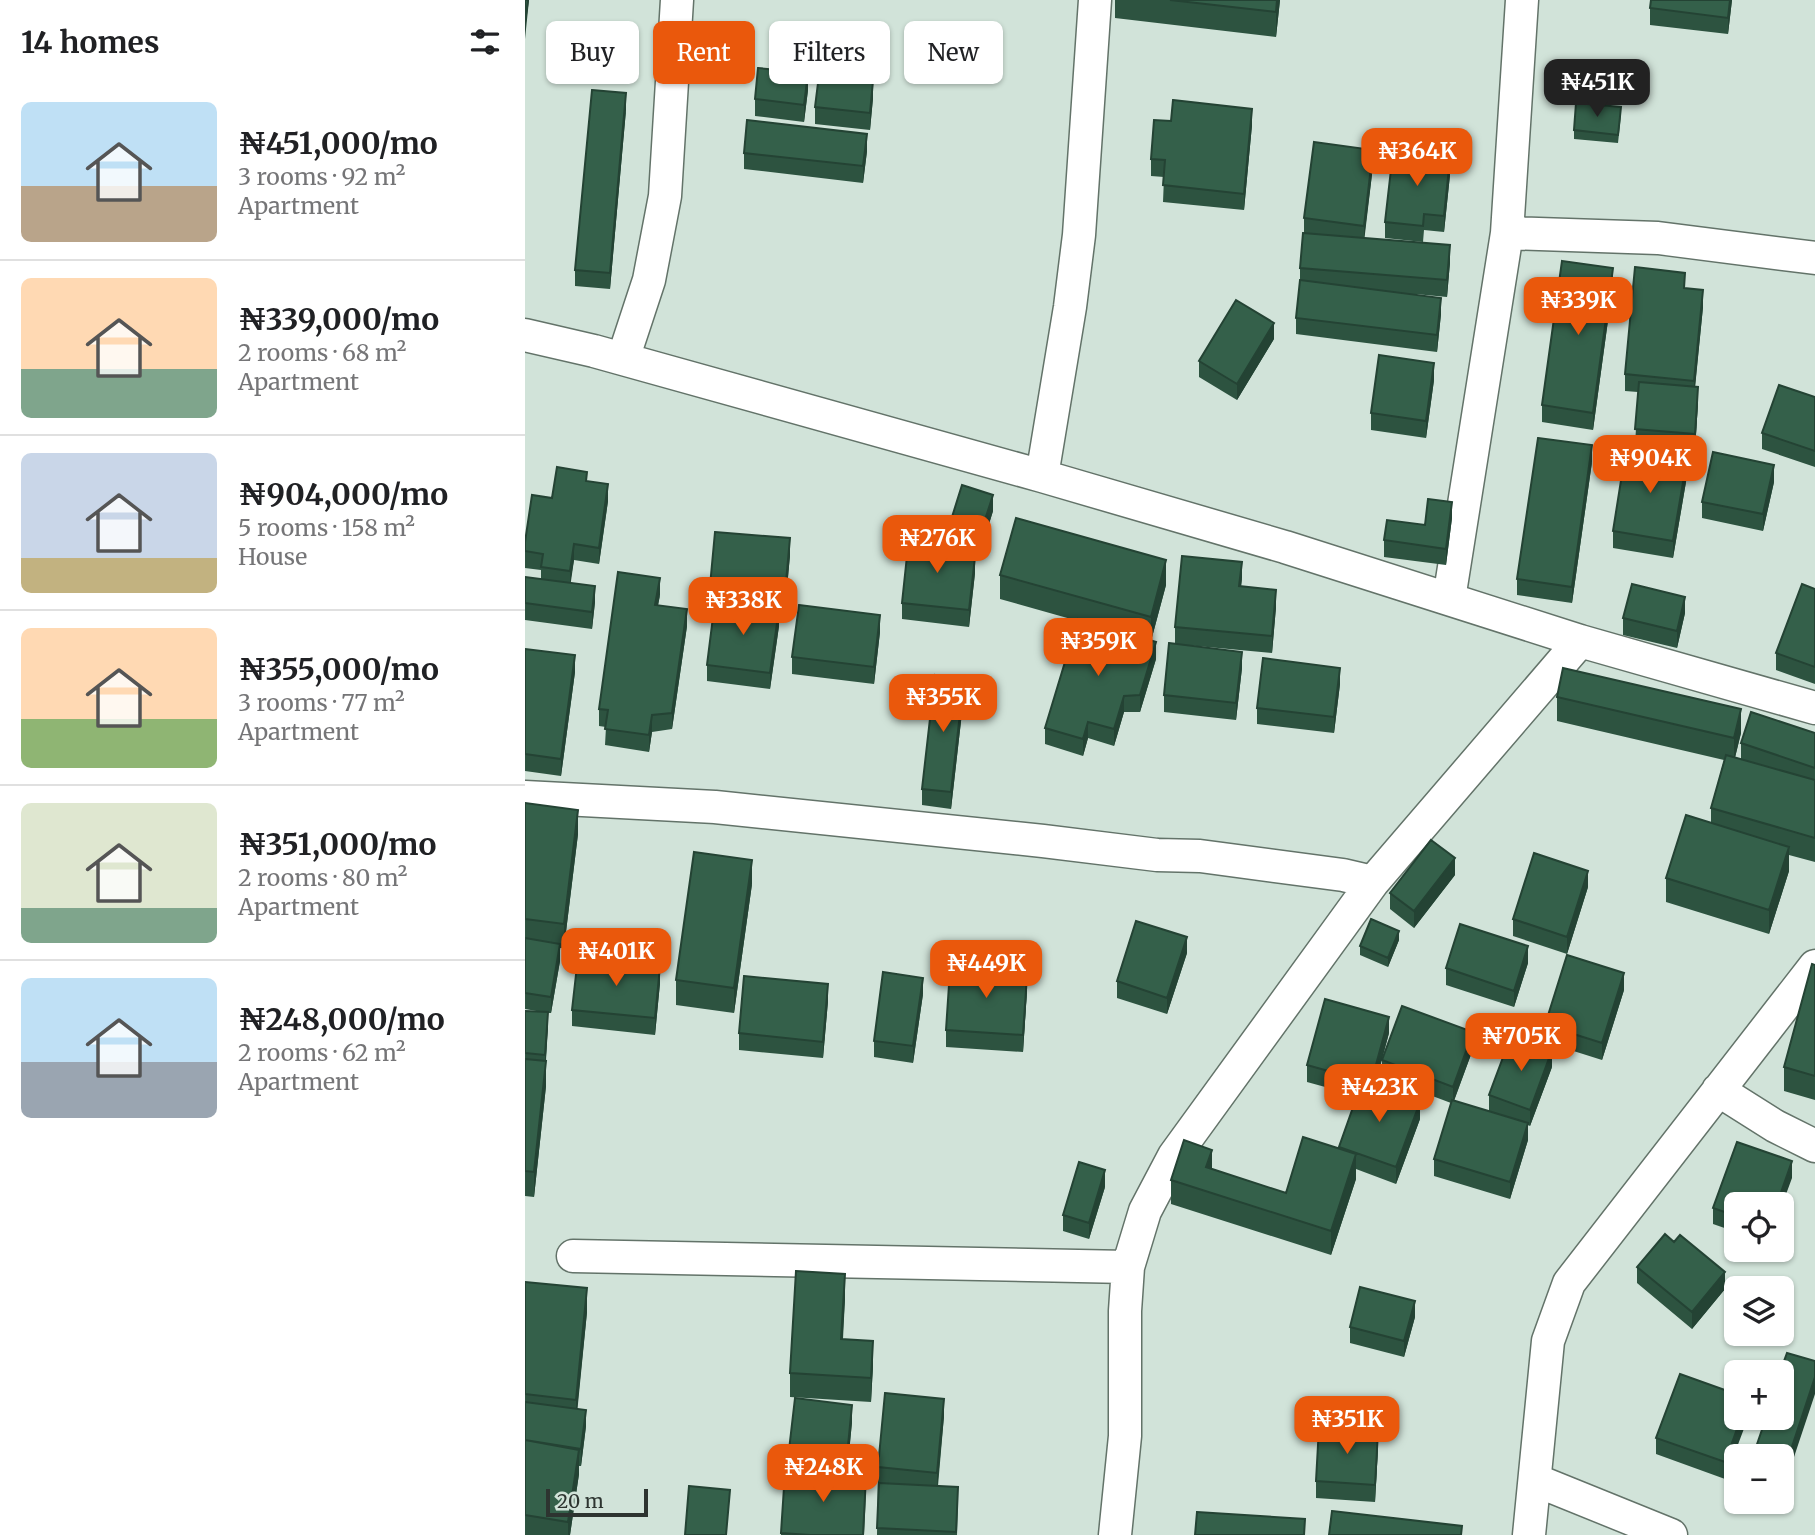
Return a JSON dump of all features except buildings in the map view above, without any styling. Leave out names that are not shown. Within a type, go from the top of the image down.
[{"type":"street","points":[[623,359],[649,280],[664,196],[677,0]]},
{"type":"street","points":[[1042,476],[1079,235],[1095,0]]},
{"type":"street","points":[[1449,599],[1507,233],[1522,0]]},
{"type":"street","points":[[1507,233],[1658,238],[1815,258]]},
{"type":"street","points":[[525,335],[623,359],[1042,476],[1285,547],[1580,641],[1815,708]]},
{"type":"street","points":[[1115,1535],[1125,1436],[1125,1311],[1128,1267],[1145,1211],[1174,1156],[1373,882],[1580,641]]},
{"type":"street","points":[[525,797],[715,807],[1157,855],[1200,856],[1343,875],[1373,882]]},
{"type":"street","points":[[1529,1535],[1548,1341],[1569,1283],[1815,966]]},
{"type":"street","points":[[1719,1090],[1775,1126],[1815,1146]]},
{"type":"street","points":[[573,1256],[1128,1267]]},
{"type":"street","points":[[1535,1480],[1671,1535]]}]
